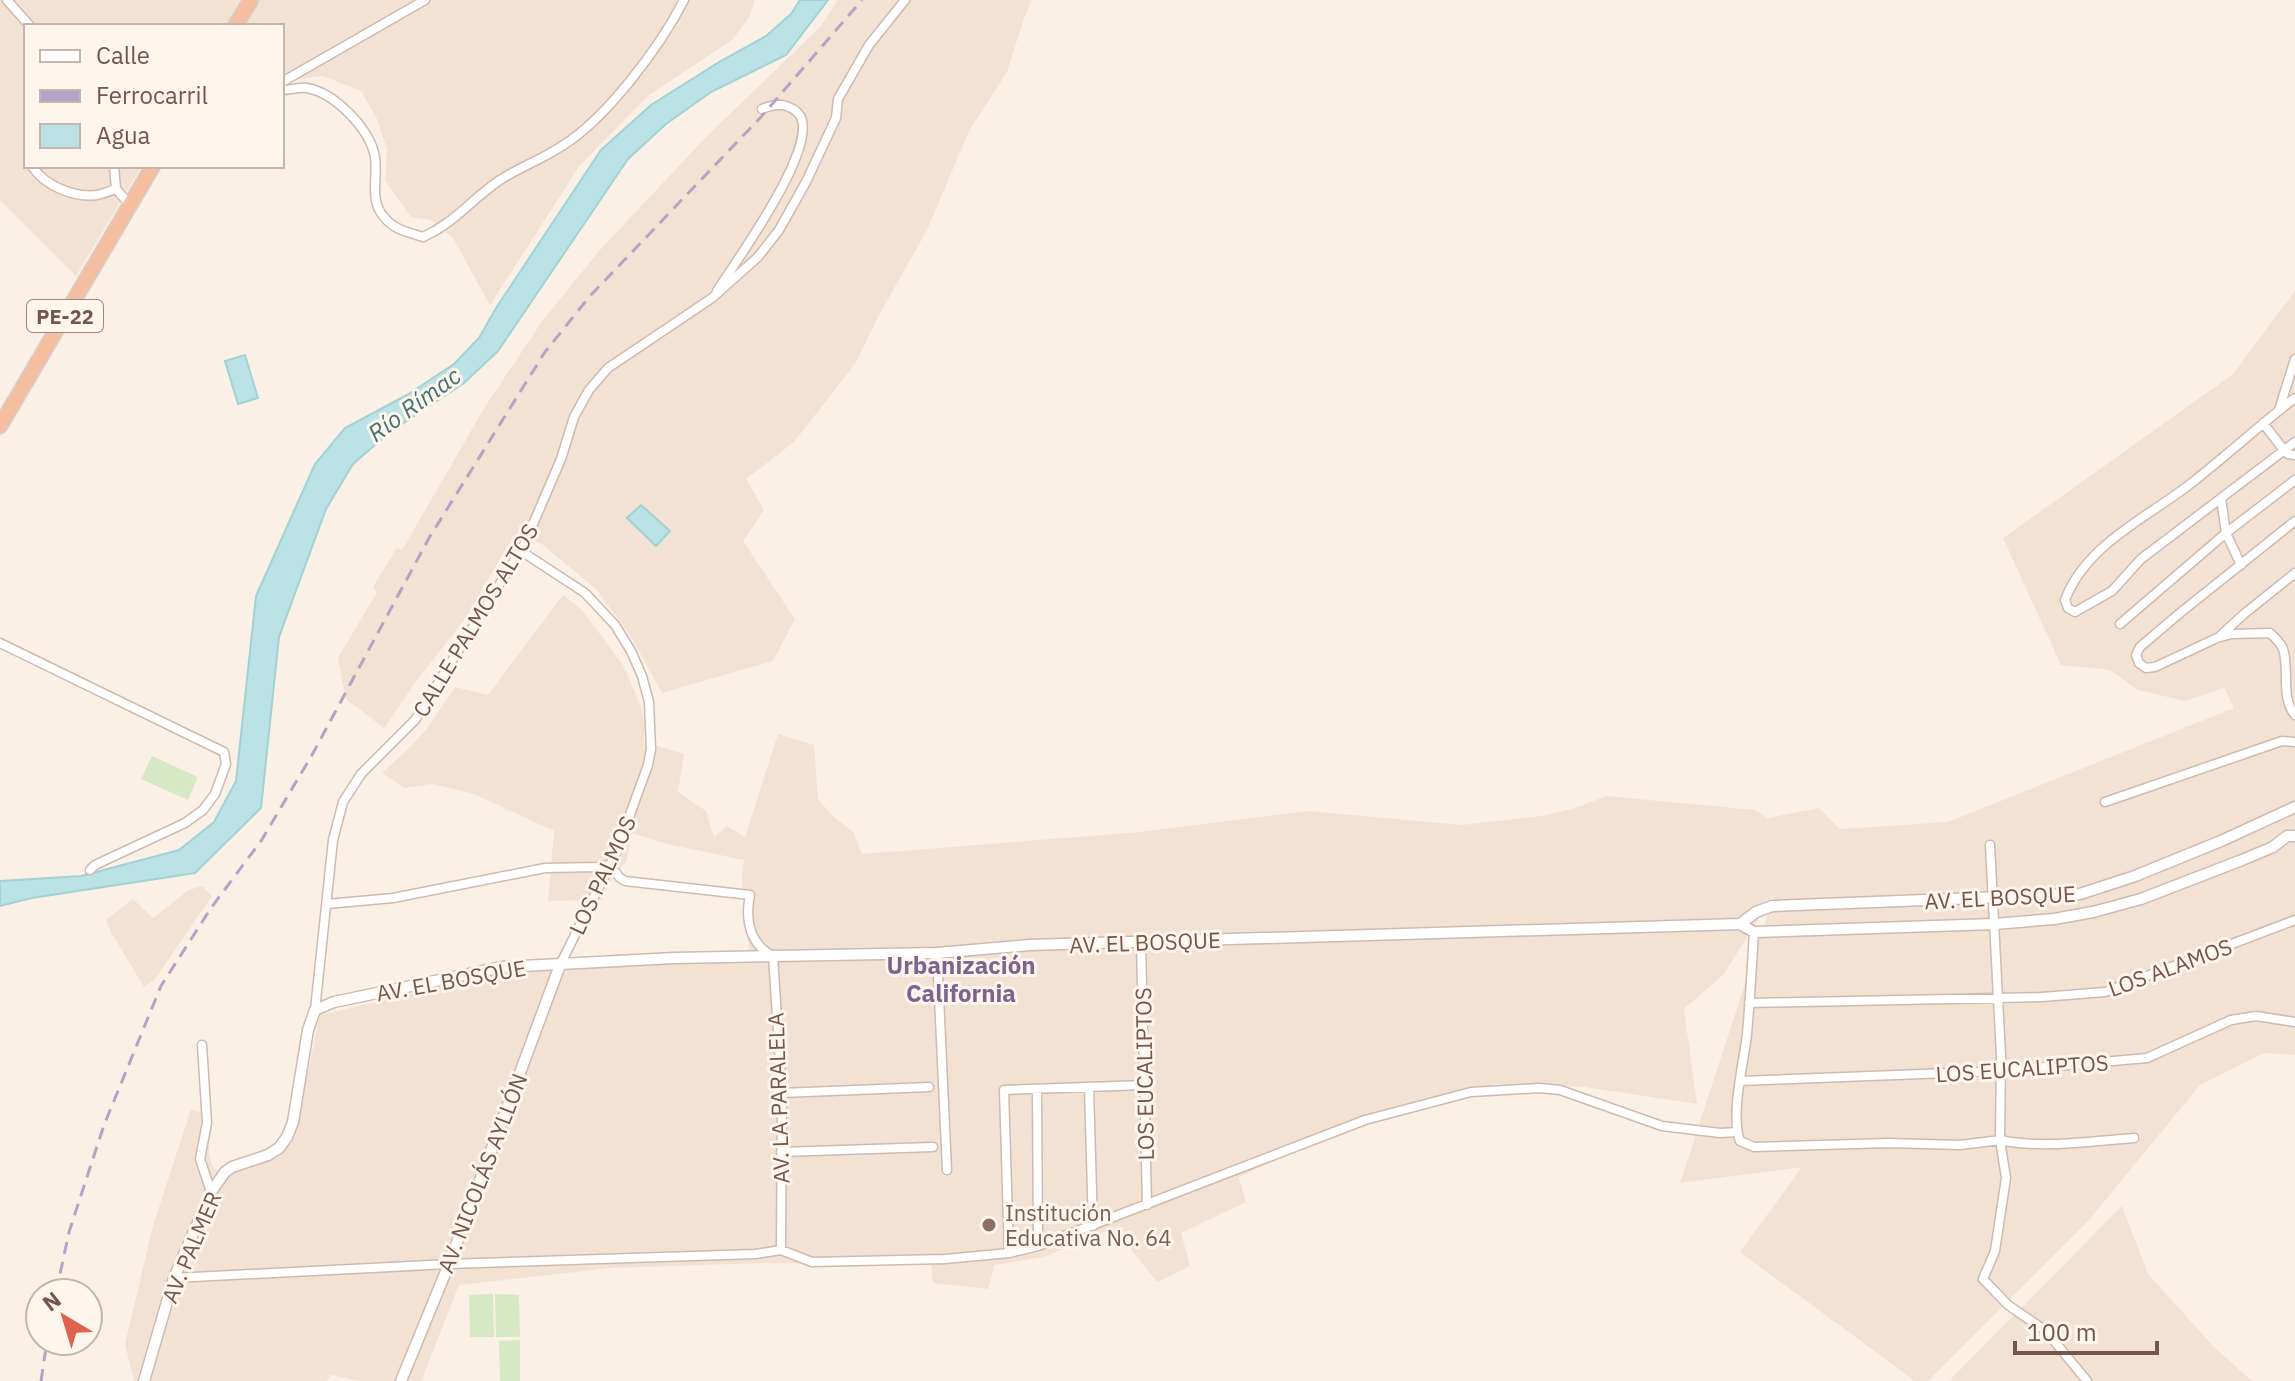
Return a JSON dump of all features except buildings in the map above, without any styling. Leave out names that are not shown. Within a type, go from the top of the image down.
[{"type":"highway","points":[[236,24],[251,0]]},
{"type":"highway","name":"PE-22","points":[[0,426],[152,168]]},
{"type":"street","points":[[7,0],[28,24]]},
{"type":"street","points":[[284,81],[425,0]]},
{"type":"street","points":[[284,90],[308,88],[346,109],[361,127],[374,153],[374,196],[382,216],[397,229],[423,237],[442,228],[503,177],[563,146],[586,127],[637,71],[684,0]]},
{"type":"street","name":"CALLE PALMOS ALTOS","points":[[315,1010],[333,840],[343,802],[361,774],[415,720],[521,551],[561,459],[574,417],[589,390],[608,368],[712,298],[758,257],[779,230],[806,182],[836,118],[838,99],[869,45],[905,0]]},
{"type":"street","points":[[712,298],[786,182],[803,137],[804,123],[796,111],[783,104],[762,109]]},
{"type":"street","points":[[34,168],[50,184],[74,194],[96,195],[116,189]]},
{"type":"street","points":[[114,168],[116,189],[130,205]]},
{"type":"street","points":[[2279,410],[2295,359]]},
{"type":"street","points":[[2295,398],[2185,487],[2120,532],[2071,585],[2065,600],[2068,608],[2075,612],[2112,591],[2141,559],[2295,442]]},
{"type":"street","points":[[2263,423],[2284,450],[2295,455]]},
{"type":"street","points":[[2120,624],[2226,533],[2295,480]]},
{"type":"street","points":[[2221,498],[2226,533],[2241,565]]},
{"type":"street","points":[[2295,521],[2140,647],[2136,655],[2139,663],[2146,668],[2155,667],[2217,638],[2231,634],[2270,633],[2282,645],[2287,697],[2295,715]]},
{"type":"street","name":"LOS PALMOS","points":[[521,551],[585,593],[615,625],[631,651],[649,702],[651,749],[629,820],[560,965]]},
{"type":"street","points":[[2217,638],[2295,573]]},
{"type":"street","points":[[0,643],[224,752],[226,764],[215,794],[203,810],[185,823],[90,870]]},
{"type":"street","points":[[2105,802],[2282,741],[2295,742]]},
{"type":"street","name":"AV. EL BOSQUE","points":[[315,1010],[334,1002],[502,967],[768,954],[937,953],[1030,945],[1740,924],[1756,912],[1772,906],[2080,894],[2163,864],[2295,807]]},
{"type":"street","name":"AV. EL BOSQUE","points":[[1754,932],[1994,924],[2067,917],[2141,899],[2273,847],[2287,836],[2295,836]]},
{"type":"street","points":[[1990,845],[2001,1071],[2000,1140],[2006,1178],[1995,1251],[1983,1279],[2008,1305],[2046,1331],[2087,1381]]},
{"type":"street","points":[[327,904],[393,898],[545,868],[610,865],[625,881],[750,895],[746,914],[753,935],[768,954]]},
{"type":"street","name":"LOS ALAMOS","points":[[1749,1003],[2042,997],[2105,992],[2295,920]]},
{"type":"street","points":[[1740,924],[1754,932],[1747,1033],[1740,1081],[1737,1132],[1740,1141],[1754,1147],[1889,1143],[1960,1145],[2000,1140],[2017,1143],[2134,1138]]},
{"type":"street","name":"LOS EUCALIPTOS","points":[[1141,942],[1147,1205]]},
{"type":"street","points":[[937,953],[947,1170]]},
{"type":"street","name":"AV. LA PARALELA","points":[[768,954],[782,1093],[781,1250]]},
{"type":"street","name":"AV. NICOLÁS AYLLÓN","points":[[401,1381],[449,1264],[560,965]]},
{"type":"street","name":"AV. PALMER","points":[[144,1381],[174,1278],[211,1192],[225,1172],[268,1155],[279,1148],[287,1137],[293,1122],[308,1030],[315,1010]]},
{"type":"street","name":"LOS EUCALIPTOS","points":[[1740,1081],[2001,1071],[2147,1058],[2231,1020],[2256,1016],[2295,1022]]},
{"type":"street","points":[[202,1045],[207,1123],[200,1159],[211,1192]]},
{"type":"street","points":[[1009,1253],[1004,1090],[1144,1085]]},
{"type":"street","points":[[782,1093],[929,1087]]},
{"type":"street","points":[[1089,1088],[1093,1226]]},
{"type":"street","points":[[174,1278],[449,1264],[755,1254],[781,1250],[812,1262],[945,1259],[1009,1253],[1093,1226],[1365,1120],[1471,1092],[1539,1088],[1560,1090],[1662,1126],[1737,1132]]},
{"type":"street","points":[[1037,1089],[1038,1246]]},
{"type":"street","points":[[781,1152],[933,1147]]},
{"type":"shaded area","points":[[0,0],[755,0],[749,17],[732,40],[649,95],[580,165],[490,305],[453,238],[431,220],[411,217],[385,180],[387,149],[377,119],[361,91],[323,76],[284,81],[284,24],[24,24],[24,168],[141,168],[76,276],[0,200]]},
{"type":"shaded area","points":[[838,0],[1032,0],[1007,72],[969,131],[927,230],[855,364],[794,442],[746,479],[764,510],[743,541],[795,619],[773,661],[662,693],[631,637],[596,589],[543,545],[520,533],[506,549],[465,619],[384,728],[346,699],[338,658],[377,592],[373,587],[397,548],[402,550],[486,405],[543,320],[600,250],[705,138],[820,27]]},
{"type":"shaded area","points":[[2295,291],[2295,1055],[2264,1053],[2200,1085],[2089,1220],[1928,1381],[1915,1381],[1740,1252],[1802,1167],[1680,1183],[1775,892],[1724,974],[1684,1009],[1697,1104],[1585,1087],[1497,1084],[1358,1121],[1239,1177],[1246,1202],[1181,1233],[1190,1266],[1157,1282],[1114,1228],[1044,1257],[995,1265],[988,1289],[933,1283],[931,1265],[763,1263],[611,1268],[459,1285],[421,1381],[360,1381],[331,1375],[327,1381],[134,1381],[125,1344],[153,1226],[191,1109],[209,1115],[209,1156],[214,1169],[220,1171],[252,1166],[269,1159],[290,1142],[295,1133],[320,1015],[528,966],[750,963],[742,877],[744,860],[667,844],[632,833],[627,860],[601,900],[548,901],[554,831],[474,794],[432,784],[404,788],[382,773],[426,730],[455,687],[488,695],[563,595],[582,610],[623,665],[640,704],[645,725],[644,742],[684,754],[678,792],[706,811],[714,837],[727,826],[745,837],[778,734],[814,745],[818,799],[853,832],[862,854],[1140,832],[1309,811],[1462,825],[1542,816],[1576,808],[1606,796],[1755,810],[1768,818],[1819,808],[1840,829],[1948,822],[2234,708],[2224,688],[2185,701],[2138,690],[2110,670],[2061,665],[2003,538],[2233,374]]},
{"type":"shaded area","points":[[202,886],[212,896],[155,979],[144,987],[106,920],[133,899],[153,918],[189,890]]},
{"type":"shaded area","points":[[2122,1206],[2148,1274],[2214,1347],[2252,1381],[1949,1381]]},
{"type":"green space","points":[[152,756],[198,777],[188,800],[141,779]]},
{"type":"green space","points":[[493,1294],[494,1337],[470,1337],[469,1295]]},
{"type":"green space","points":[[495,1294],[519,1295],[520,1337],[496,1337]]},
{"type":"green space","points":[[520,1340],[520,1381],[500,1381],[499,1341]]},
{"type":"water","name":"Río Rímac","points":[[800,0],[828,0],[786,55],[711,92],[666,124],[628,159],[498,351],[464,383],[390,432],[353,464],[326,509],[279,637],[261,808],[195,873],[32,898],[0,906],[0,881],[81,876],[179,850],[214,822],[236,781],[256,596],[315,464],[345,428],[407,395],[454,364],[479,338],[601,150],[651,105],[766,36],[791,14]]},
{"type":"water","points":[[245,355],[258,398],[238,404],[225,361]]},
{"type":"water","points":[[641,505],[670,531],[656,546],[627,518]]},
{"type":"railway","points":[[59,1277],[69,1232],[104,1125],[161,986],[211,908],[261,841],[312,755],[429,538],[545,352],[590,296],[761,117],[862,0]]},
{"type":"railway","points":[[41,1381],[45,1357]]},
{"type":"place","name":"Institución Educativa No. 64","points":[[989,1225]]},
{"type":"district","name":"Urbanización California","points":[[961,979]]}]
